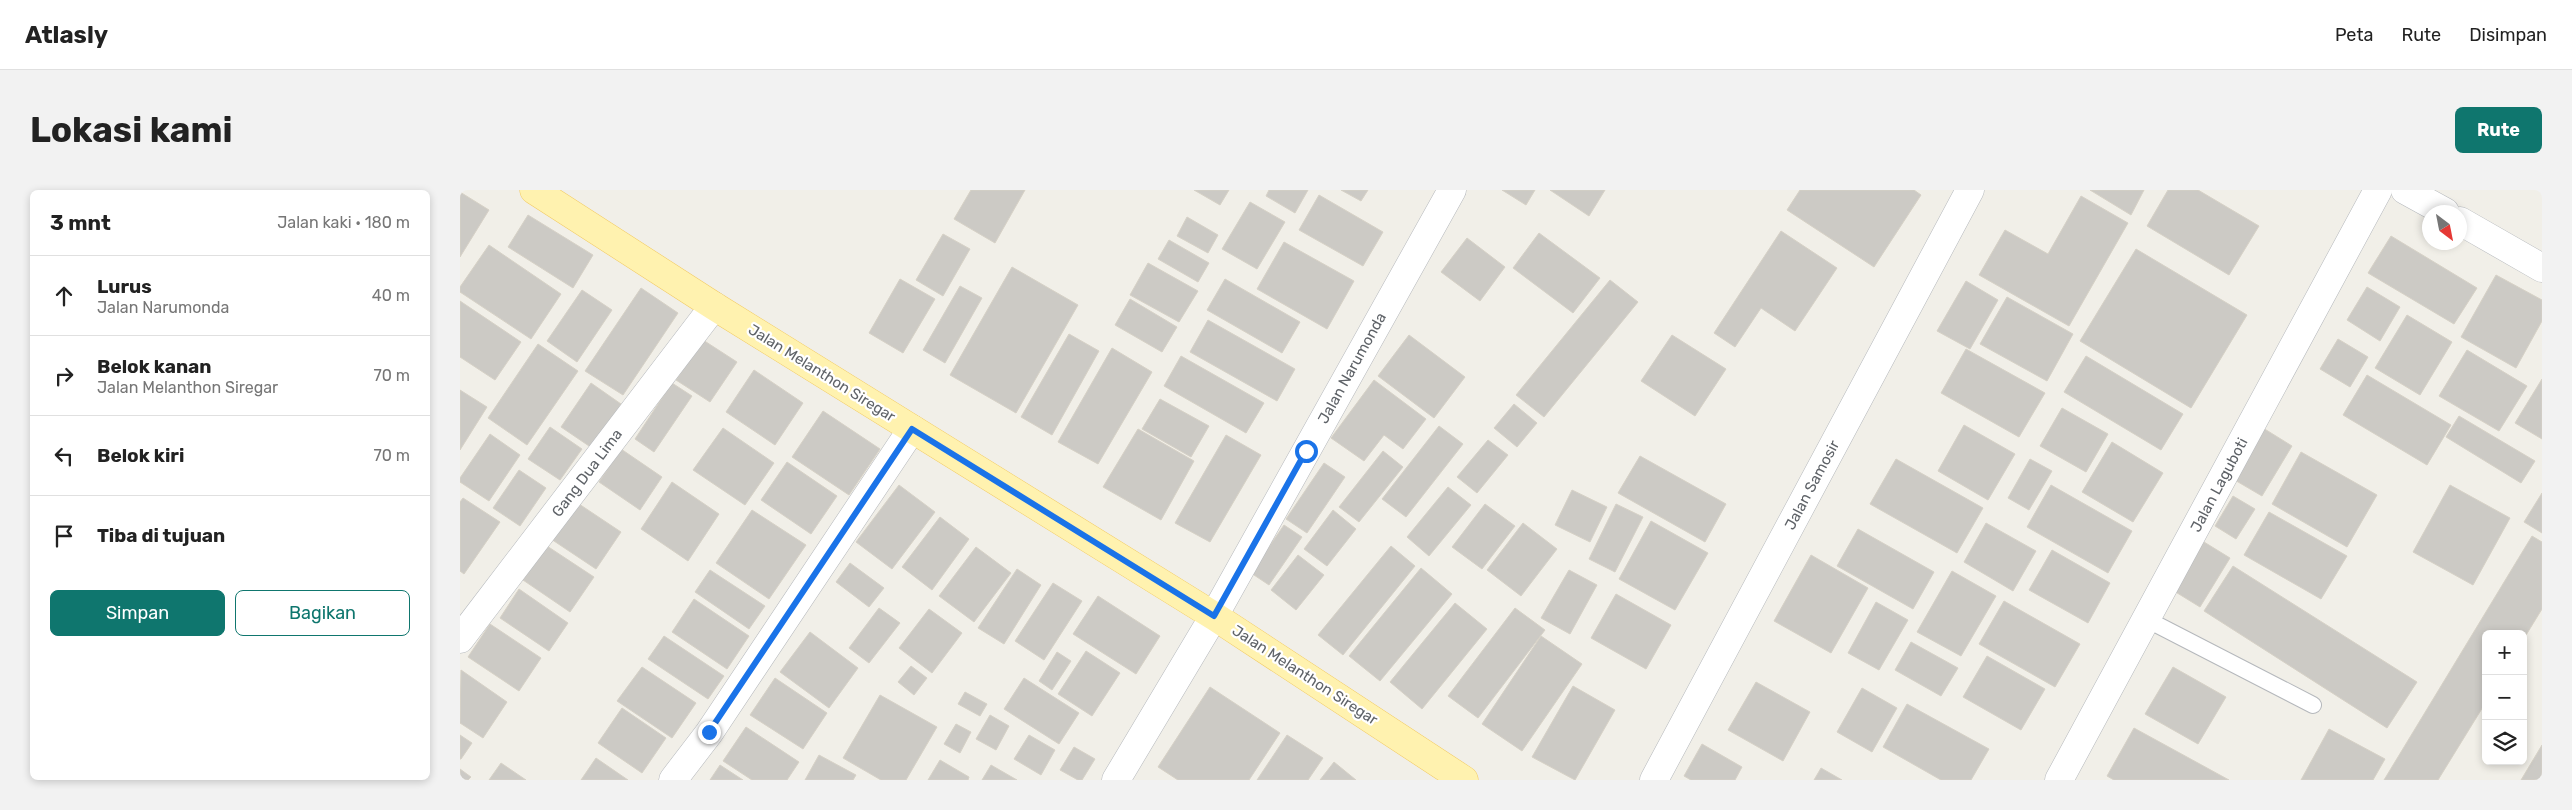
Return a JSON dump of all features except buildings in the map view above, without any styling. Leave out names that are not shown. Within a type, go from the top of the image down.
[{"type":"main road","name":"Jalan Melanthon Siregar","points":[[534,190],[714,306],[1214,616],[1464,780]]},
{"type":"street","name":"Jalan Narumonda","points":[[1116,780],[1214,616],[1452,190]]},
{"type":"street","name":"Jalan Samosir","points":[[1654,780],[1970,190]]},
{"type":"street","name":"Jalan Laguboti","points":[[2059,780],[2378,190]]},
{"type":"street","points":[[2405,190],[2432,205]]},
{"type":"street","points":[[2467,225],[2542,268]]},
{"type":"street","name":"Gang Dua Lima","points":[[460,640],[714,306]]},
{"type":"street","points":[[673,780],[709,732],[912,429]]},
{"type":"lane","points":[[2146,619],[2313,705]]},
{"type":"route","points":[[709,732],[912,429],[1214,616],[1306,451]]}]
